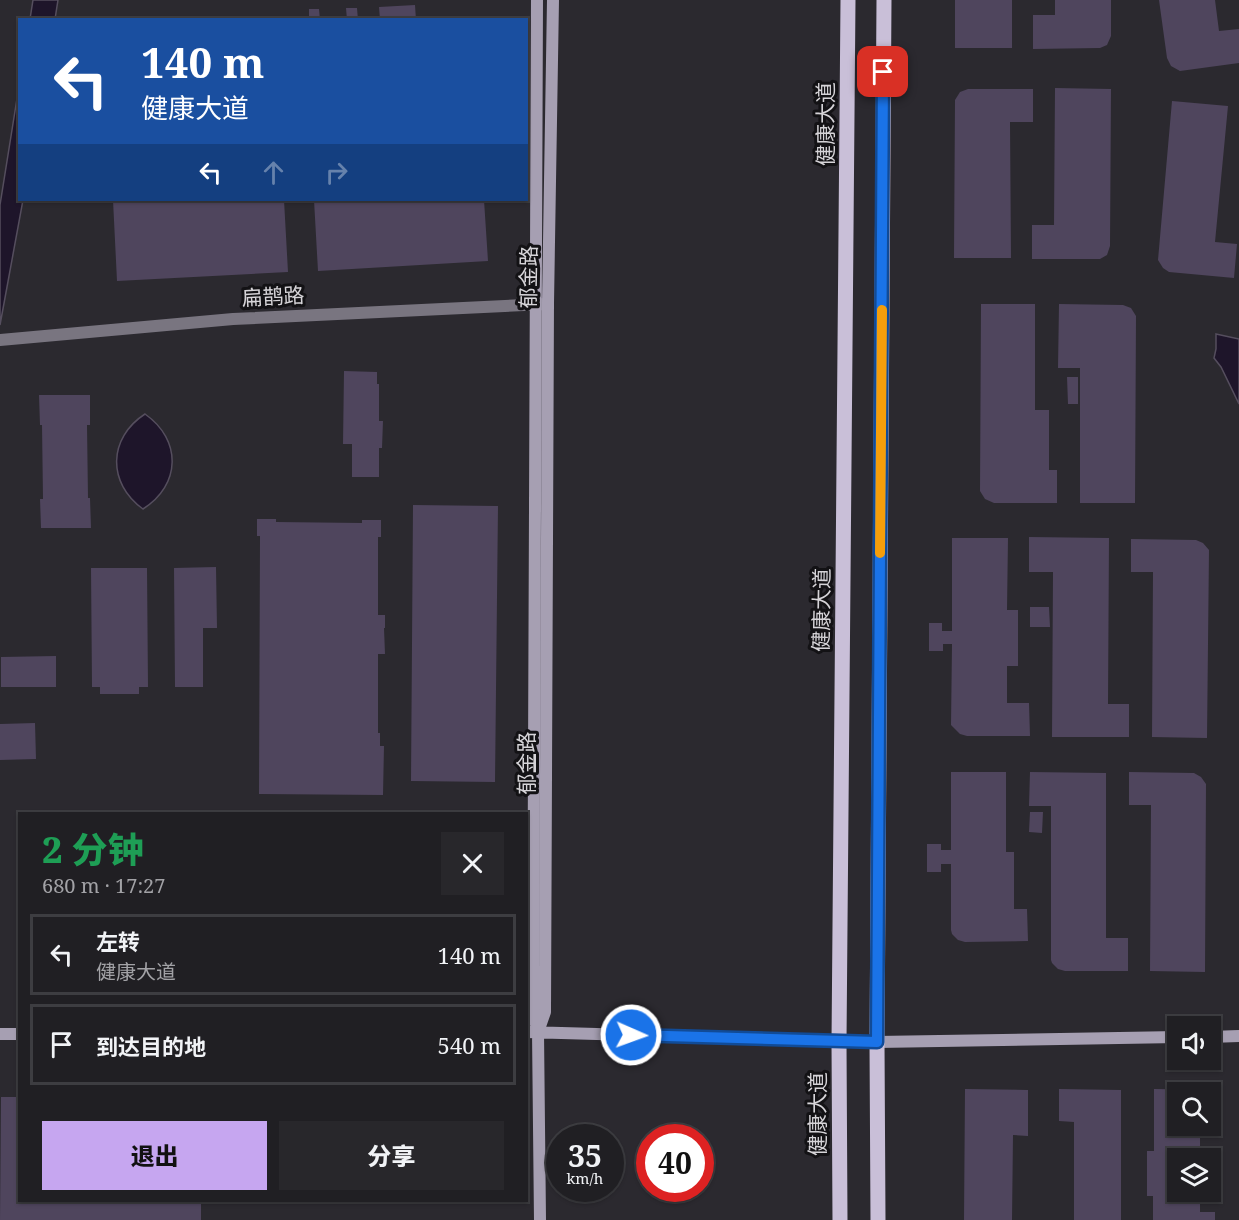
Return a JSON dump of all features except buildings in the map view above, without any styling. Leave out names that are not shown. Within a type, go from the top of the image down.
[{"type":"main road","name":"健康大道","points":[[840,1220],[839,1042],[848,0]]},
{"type":"main road","points":[[878,1220],[877,1042],[884,0]]},
{"type":"street","name":"郁金路","points":[[537,0],[542,304],[545,1012],[532,1032],[540,1220]]},
{"type":"street","name":"郁金路","points":[[542,304],[553,0]]},
{"type":"street","name":"扁鹊路","points":[[0,340],[232,319],[542,304]]},
{"type":"street","points":[[532,1032],[839,1042],[1167,1037]]},
{"type":"street","points":[[0,1034],[18,1034]]},
{"type":"street","points":[[1221,1037],[1239,1036]]},
{"type":"shaded area","points":[[33,0],[58,0],[55,18],[30,18]]},
{"type":"shaded area","points":[[18,92],[18,201],[23,201],[0,325],[0,205]]},
{"type":"shaded area","points":[[1216,334],[1239,339],[1239,404],[1221,367],[1214,358]]},
{"type":"shaded area","points":[[145,414],[166,436],[171,449],[172,462],[165,488],[143,509],[123,487],[118,474],[117,461],[124,435]]},
{"type":"slow traffic","points":[[880,553],[882,310]]},
{"type":"route","points":[[631,1035],[877,1042],[883,72]]}]
